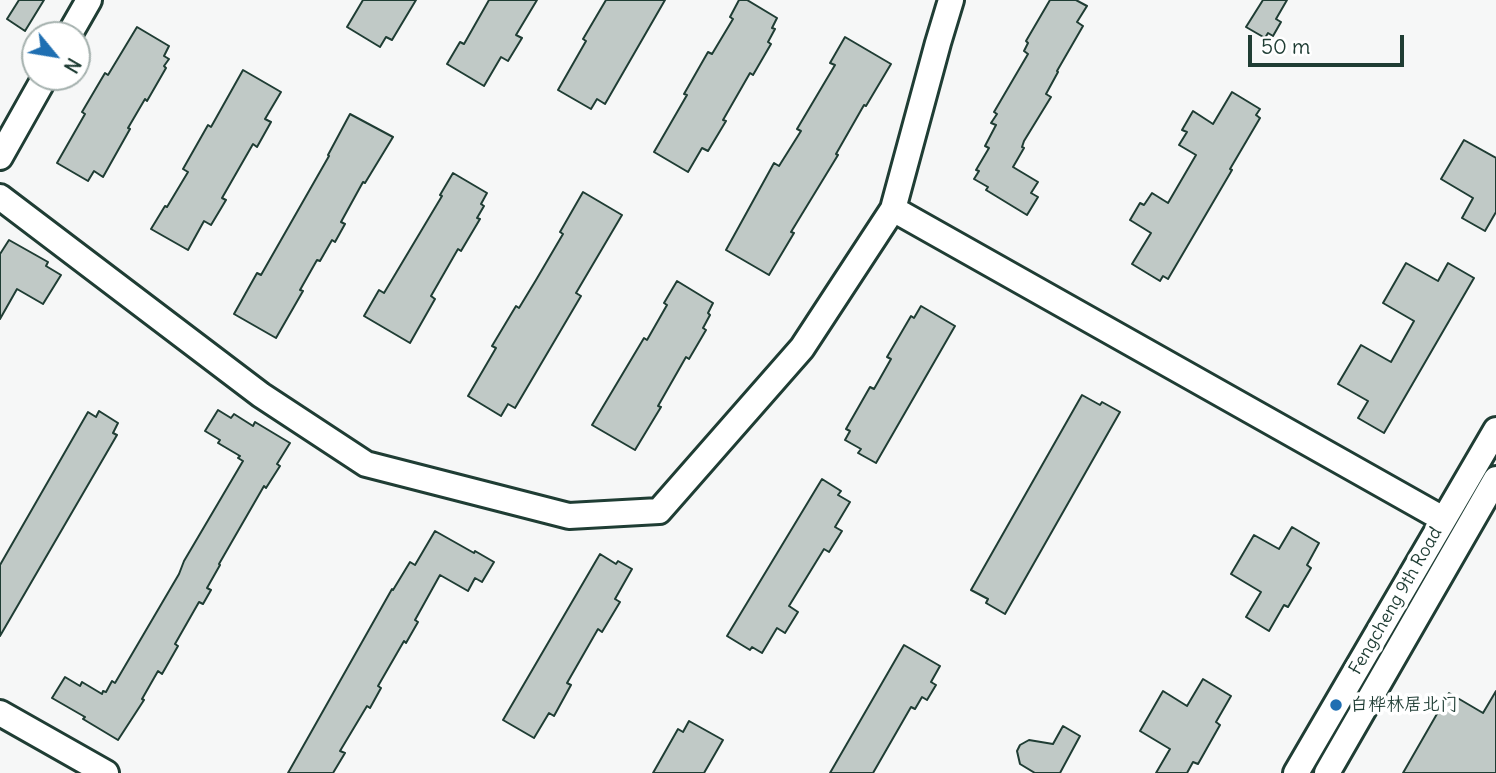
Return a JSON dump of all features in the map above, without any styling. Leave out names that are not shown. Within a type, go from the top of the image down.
[{"type":"street","points":[[77,21],[89,0]]},
{"type":"street","points":[[0,197],[261,396],[366,464],[569,516],[659,512],[803,348],[893,209],[951,0]]},
{"type":"street","points":[[0,157],[37,91]]},
{"type":"street","points":[[893,209],[1443,519]]},
{"type":"street","name":"Fengcheng 9th Road","points":[[1296,773],[1496,430]]},
{"type":"street","name":"Fengcheng 9th Road","points":[[1327,773],[1496,479]]},
{"type":"street","points":[[0,713],[106,773]]},
{"type":"building","points":[[19,0],[44,0],[31,21],[21,21],[21,28],[7,19]]},
{"type":"building","points":[[363,0],[416,0],[392,40],[386,37],[380,47],[347,27]]},
{"type":"building","points":[[489,0],[537,0],[516,35],[522,38],[508,61],[501,57],[484,86],[447,64],[460,42],[464,44]]},
{"type":"building","points":[[606,0],[665,0],[605,104],[597,99],[591,109],[558,90]]},
{"type":"building","points":[[739,0],[747,0],[777,18],[768,42],[771,44],[753,75],[750,73],[708,151],[702,148],[688,172],[654,152],[708,52],[712,54],[733,19],[730,17]]},
{"type":"building","points":[[1050,0],[1076,0],[1087,6],[1077,22],[1083,26],[1046,94],[1051,97],[1024,141],[1024,148],[1013,167],[1038,182],[1031,193],[1038,197],[1027,215],[986,190],[988,187],[974,179],[979,171],[976,170],[989,148],[985,146],[996,125],[991,123],[997,114],[994,112],[1028,54],[1024,51],[1028,43],[1026,41]]},
{"type":"building","points":[[1263,0],[1287,0],[1276,19],[1281,22],[1273,36],[1268,33],[1265,38],[1246,27]]},
{"type":"building","points":[[137,27],[169,46],[164,56],[169,59],[147,101],[145,99],[128,128],[130,129],[103,177],[94,171],[88,181],[57,163],[85,114],[82,112]]},
{"type":"building","points":[[845,37],[891,64],[866,106],[864,105],[769,275],[726,250],[774,163],[779,166],[801,131],[797,129],[835,65],[830,63]]},
{"type":"building","points":[[243,70],[281,92],[265,119],[271,122],[257,147],[253,144],[222,198],[226,200],[211,225],[204,221],[188,250],[151,229],[188,172],[183,169],[208,125],[211,127]]},
{"type":"building","points":[[1232,92],[1260,109],[1256,115],[1260,118],[1168,279],[1163,276],[1160,281],[1132,264],[1151,233],[1130,220],[1140,203],[1144,205],[1152,193],[1168,203],[1196,155],[1179,145],[1187,132],[1182,130],[1193,111],[1213,124]]},
{"type":"building","points":[[350,114],[393,137],[365,183],[363,182],[341,222],[345,224],[335,242],[332,240],[320,261],[317,260],[276,338],[234,314],[257,273],[261,275]]},
{"type":"building","points":[[1464,140],[1496,158],[1496,212],[1485,231],[1462,218],[1473,198],[1441,179]]},
{"type":"building","points":[[453,173],[487,193],[481,204],[484,206],[477,218],[480,219],[461,251],[458,249],[431,296],[435,299],[410,343],[364,316],[379,290],[384,293]]},
{"type":"building","points":[[583,192],[622,215],[576,293],[581,296],[515,408],[508,404],[501,416],[468,396],[496,348],[492,346],[516,306],[519,308],[536,280],[563,234],[560,232]]},
{"type":"building","points":[[9,240],[48,262],[46,266],[61,275],[43,304],[17,289],[0,319],[0,254]]},
{"type":"building","points":[[1406,263],[1438,281],[1448,263],[1474,278],[1384,433],[1358,418],[1368,401],[1338,384],[1361,345],[1391,362],[1414,321],[1383,303]]},
{"type":"building","points":[[677,281],[713,303],[703,328],[706,330],[689,359],[686,357],[658,406],[661,407],[635,450],[592,425],[644,338],[647,340]]},
{"type":"building","points":[[921,306],[955,326],[876,463],[858,453],[861,449],[845,440],[850,431],[846,429],[870,387],[874,389],[891,359],[887,357],[911,316],[914,318]]},
{"type":"building","points":[[1082,395],[1120,412],[1005,614],[986,603],[988,599],[971,590]]},
{"type":"building","points":[[218,410],[231,418],[234,414],[253,426],[255,422],[290,443],[277,464],[280,466],[266,488],[264,486],[219,564],[207,588],[211,590],[203,604],[199,602],[175,644],[178,646],[162,674],[158,671],[142,699],[144,700],[118,740],[52,698],[65,677],[80,686],[82,682],[102,694],[103,691],[106,692],[112,681],[115,683],[179,574],[243,461],[238,458],[240,456],[218,443],[220,440],[205,431]]},
{"type":"building","points":[[99,411],[118,423],[113,433],[117,435],[0,636],[0,565],[88,412],[96,417]]},
{"type":"building","points":[[822,479],[841,491],[838,495],[850,502],[835,527],[842,531],[829,552],[824,549],[789,606],[798,612],[785,633],[777,628],[762,653],[752,647],[750,650],[727,636]]},
{"type":"building","points":[[1292,527],[1319,543],[1307,565],[1311,568],[1288,607],[1284,605],[1269,631],[1246,617],[1261,592],[1231,574],[1254,535],[1279,549]]},
{"type":"building","points":[[435,531],[494,562],[482,582],[475,578],[468,591],[440,575],[415,620],[418,622],[378,686],[381,688],[370,708],[367,706],[340,751],[345,753],[333,773],[288,773],[392,589],[410,562],[415,565]]},
{"type":"building","points":[[600,554],[616,564],[618,561],[632,569],[615,599],[620,602],[602,632],[598,629],[567,683],[571,685],[554,716],[549,713],[534,738],[503,720]]},
{"type":"building","points":[[904,645],[940,666],[931,682],[936,685],[927,700],[922,697],[915,709],[911,707],[873,773],[830,773]]},
{"type":"building","points":[[1203,679],[1231,696],[1216,722],[1220,725],[1198,764],[1193,762],[1187,773],[1156,773],[1170,749],[1140,731],[1163,691],[1187,706]]},
{"type":"building","points":[[1496,691],[1496,773],[1403,773],[1449,693],[1483,713]]},
{"type":"building","points":[[689,721],[723,740],[704,773],[653,773],[678,729],[683,732]]},
{"type":"building","points":[[1063,726],[1080,736],[1060,773],[1035,773],[1020,764],[1017,751],[1020,745],[1029,740],[1053,744]]},
{"type":"place","name":"白桦林居北门","points":[[1336,705]]}]
